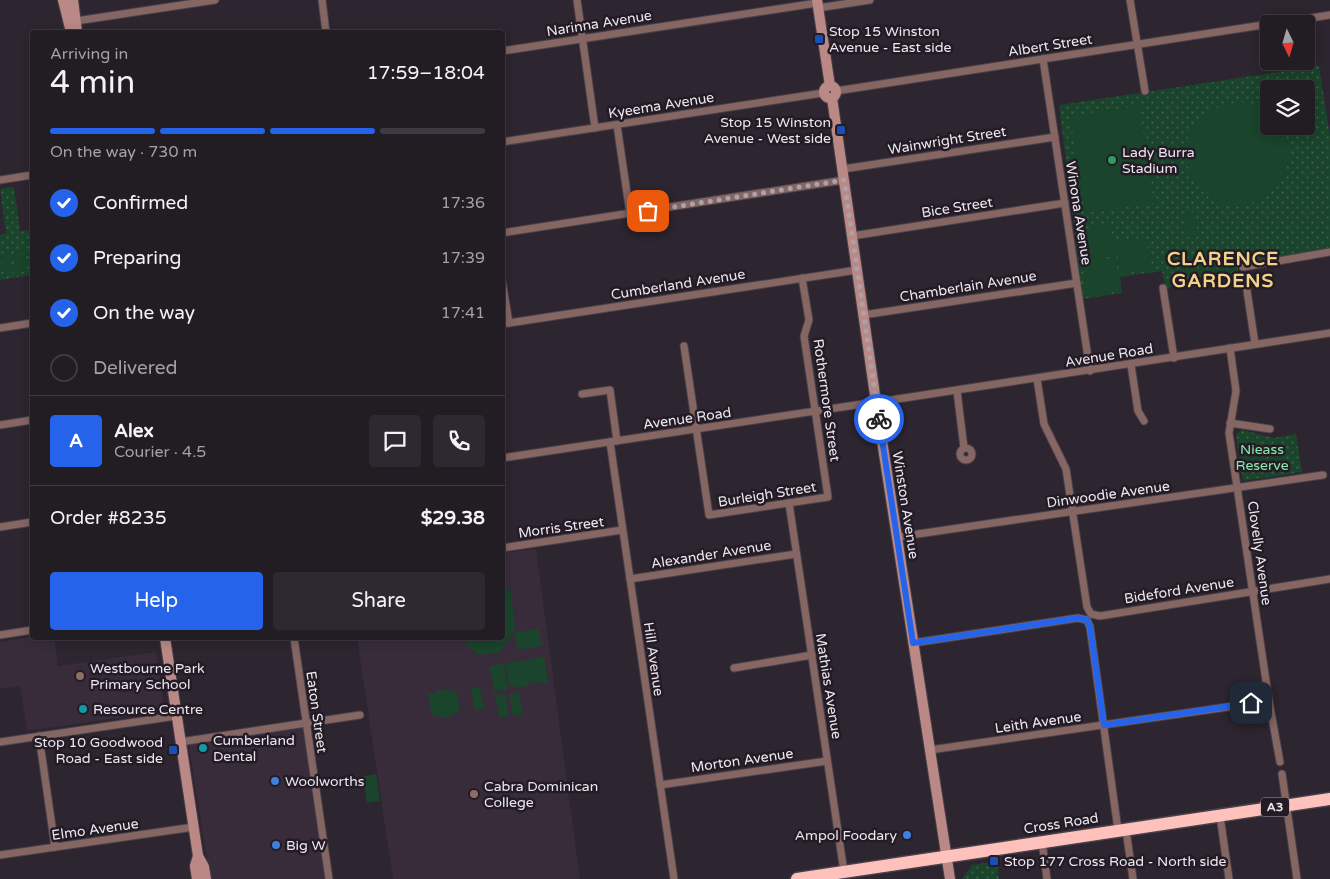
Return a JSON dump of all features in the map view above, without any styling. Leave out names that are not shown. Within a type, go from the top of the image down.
[{"type":"highway","name":"Cross Road","points":[[1287,809],[1330,798]]},
{"type":"highway","name":"Cross Road","points":[[797,879],[846,877],[1042,845],[1287,809],[1330,807]]},
{"type":"street","points":[[63,0],[70,30]]},
{"type":"street","points":[[73,0],[77,30]]},
{"type":"street","points":[[76,21],[165,4],[215,0]]},
{"type":"street","points":[[322,0],[326,30]]},
{"type":"street","points":[[576,0],[595,128]]},
{"type":"street","name":"Narinna Avenue","points":[[505,51],[817,4],[870,0]]},
{"type":"street","points":[[1130,0],[1145,91]]},
{"type":"street","name":"Winston Avenue","points":[[817,4],[950,879]]},
{"type":"street","points":[[1315,17],[1330,15]]},
{"type":"street","name":"Albert Street","points":[[830,92],[1260,25]]},
{"type":"street","name":"Winona Avenue","points":[[1043,59],[1090,371]]},
{"type":"street","name":"Kyeema Avenue","points":[[505,142],[830,92]]},
{"type":"street","points":[[617,125],[630,214]]},
{"type":"street","name":"Wainwright Street","points":[[843,169],[1055,137]]},
{"type":"street","points":[[0,180],[30,176]]},
{"type":"street","points":[[505,233],[844,180]]},
{"type":"street","name":"Bice Street","points":[[852,236],[1065,204]]},
{"type":"street","points":[[1243,267],[1330,252]]},
{"type":"street","name":"Cumberland Avenue","points":[[506,323],[857,270]]},
{"type":"street","points":[[1245,277],[1256,344]]},
{"type":"street","name":"Rothermore Street","points":[[802,278],[809,320],[804,336],[828,497]]},
{"type":"street","name":"Chamberlain Avenue","points":[[863,315],[1077,282]]},
{"type":"street","points":[[1163,288],[1174,358]]},
{"type":"street","points":[[0,328],[30,323]]},
{"type":"street","name":"Avenue Road","points":[[891,400],[1131,365],[1330,333]]},
{"type":"street","points":[[684,346],[697,429]]},
{"type":"street","name":"Clovelly Avenue","points":[[1230,348],[1236,391],[1229,433],[1269,701],[1280,762]]},
{"type":"street","points":[[1131,365],[1138,411],[1144,421]]},
{"type":"street","points":[[1037,379],[1044,424],[1066,469],[1104,725],[1133,879]]},
{"type":"street","name":"Hill Avenue","points":[[582,394],[610,390],[622,530],[674,879]]},
{"type":"street","points":[[957,391],[964,448]]},
{"type":"street","name":"Avenue Road","points":[[505,458],[876,402]]},
{"type":"street","points":[[0,425],[30,420]]},
{"type":"street","points":[[1230,422],[1270,429]]},
{"type":"street","name":"Burleigh Street","points":[[697,429],[710,515],[828,497]]},
{"type":"street","name":"Dinwoodie Avenue","points":[[897,537],[1324,475]]},
{"type":"street","name":"Mathias Avenue","points":[[789,503],[846,877]]},
{"type":"street","points":[[0,527],[30,522]]},
{"type":"street","name":"Morris Street","points":[[505,548],[622,530]]},
{"type":"street","name":"Alexander Avenue","points":[[630,579],[796,554]]},
{"type":"street","name":"Bideford Avenue","points":[[913,643],[1100,616],[1330,579]]},
{"type":"street","points":[[0,635],[30,630]]},
{"type":"street","points":[[165,640],[198,856],[204,867],[206,879]]},
{"type":"street","name":"Eaton Street","points":[[294,640],[330,879]]},
{"type":"street","points":[[734,668],[812,655]]},
{"type":"street","name":"Leith Avenue","points":[[930,750],[1269,701]]},
{"type":"street","points":[[180,742],[360,715]]},
{"type":"street","points":[[0,742],[176,716]]},
{"type":"street","points":[[39,736],[54,847]]},
{"type":"street","name":"Morton Avenue","points":[[660,785],[827,761]]},
{"type":"street","points":[[1282,774],[1298,879]]},
{"type":"street","points":[[1220,819],[1228,879]]},
{"type":"street","name":"Elmo Avenue","points":[[0,855],[194,827]]},
{"type":"street","points":[[1042,845],[1047,879]]},
{"type":"street","points":[[197,879],[195,866],[198,856]]},
{"type":"shaded area","name":"Cabra Dominican College","points":[[536,549],[580,879],[393,879],[357,640],[505,640],[505,553]]},
{"type":"shaded area","name":"Westbourne Park Primary School","points":[[30,637],[30,640],[54,640],[58,666],[156,652],[165,711],[27,731],[20,686],[0,689],[0,642]]},
{"type":"shaded area","points":[[297,726],[303,728],[325,879],[210,879],[189,746],[192,743]]},
{"type":"green space","points":[[1319,66],[1330,136],[1330,252],[1238,266],[1239,277],[1165,288],[1162,271],[1120,277],[1122,293],[1083,299],[1059,105],[1292,70],[1315,70],[1315,67]]},
{"type":"green space","points":[[1238,102],[1254,104],[1260,107],[1260,135],[1285,135],[1289,153],[1285,174],[1268,194],[1251,203],[1229,205],[1210,198],[1196,184],[1188,165],[1187,145],[1194,126],[1210,111]]},
{"type":"green space","name":"Lady Burra Stadium","points":[[1139,106],[1154,203],[1085,213],[1070,116]]},
{"type":"green space","points":[[14,187],[20,231],[30,230],[30,275],[0,280],[0,235],[6,233],[0,189]]},
{"type":"green space","points":[[1195,212],[1198,235],[1186,237],[1183,214]]},
{"type":"green space","points":[[1111,225],[1115,256],[1083,261],[1078,230]]},
{"type":"green space","points":[[1146,237],[1151,269],[1120,274],[1115,242]]},
{"type":"green space","points":[[24,250],[27,271],[17,273],[14,252]]},
{"type":"green space","points":[[10,252],[13,273],[4,275],[1,254]]},
{"type":"green space","points":[[1116,258],[1120,291],[1088,295],[1083,263]]},
{"type":"green space","name":"Nieass Reserve","points":[[1242,430],[1274,438],[1296,434],[1302,472],[1243,481],[1236,434]]},
{"type":"green space","points":[[1278,444],[1282,466],[1272,467],[1268,446]]},
{"type":"green space","points":[[1264,446],[1268,468],[1258,469],[1254,448]]},
{"type":"green space","points":[[1251,448],[1254,470],[1244,472],[1241,450]]},
{"type":"green space","points":[[505,586],[511,593],[515,629],[500,652],[478,655],[461,640],[505,640]]},
{"type":"green space","points":[[538,628],[542,646],[518,650],[514,633]]},
{"type":"green space","points":[[544,656],[548,682],[534,684],[532,670],[533,682],[528,683],[528,686],[514,688],[509,686],[506,664],[523,660],[530,661],[530,659]]},
{"type":"green space","points":[[504,663],[508,689],[494,691],[490,666]]},
{"type":"green space","points":[[480,687],[484,709],[474,710],[471,688]]},
{"type":"green space","points":[[449,689],[450,692],[457,691],[460,712],[453,714],[453,716],[439,718],[439,715],[432,716],[428,694]]},
{"type":"green space","points":[[519,692],[523,714],[513,716],[509,694]]},
{"type":"green space","points":[[505,694],[509,716],[499,717],[495,695]]},
{"type":"green space","points":[[376,774],[380,801],[367,803],[363,776]]},
{"type":"green space","points":[[997,861],[999,879],[962,879],[972,865]]},
{"type":"way so far","points":[[648,211],[844,180],[879,419]]},
{"type":"place","name":"Stop 15 Winston Avenue - East side","points":[[819,39]]},
{"type":"place","name":"Stop 15 Winston Avenue - West side","points":[[841,130]]},
{"type":"place","name":"Lady Burra Stadium","points":[[1112,160]]},
{"type":"place","name":"Westbourne Park Primary School","points":[[80,676]]},
{"type":"place","name":"Resource Centre","points":[[83,709]]},
{"type":"place","name":"Cumberland Dental","points":[[203,748]]},
{"type":"place","name":"Stop 10 Goodwood Road - East side","points":[[173,750]]},
{"type":"place","name":"Woolworths","points":[[275,781]]},
{"type":"place","name":"Cabra Dominican College","points":[[474,794]]},
{"type":"place","name":"Ampol Foodary","points":[[907,835]]},
{"type":"place","name":"Big W","points":[[276,845]]},
{"type":"place","name":"Stop 177 Cross Road - North side","points":[[994,861]]},
{"type":"district","name":"CLARENCE GARDENS","points":[[1223,269]]},
{"type":"route","points":[[879,419],[913,643],[1078,618],[1087,620],[1090,627],[1104,725],[1251,703]]}]
